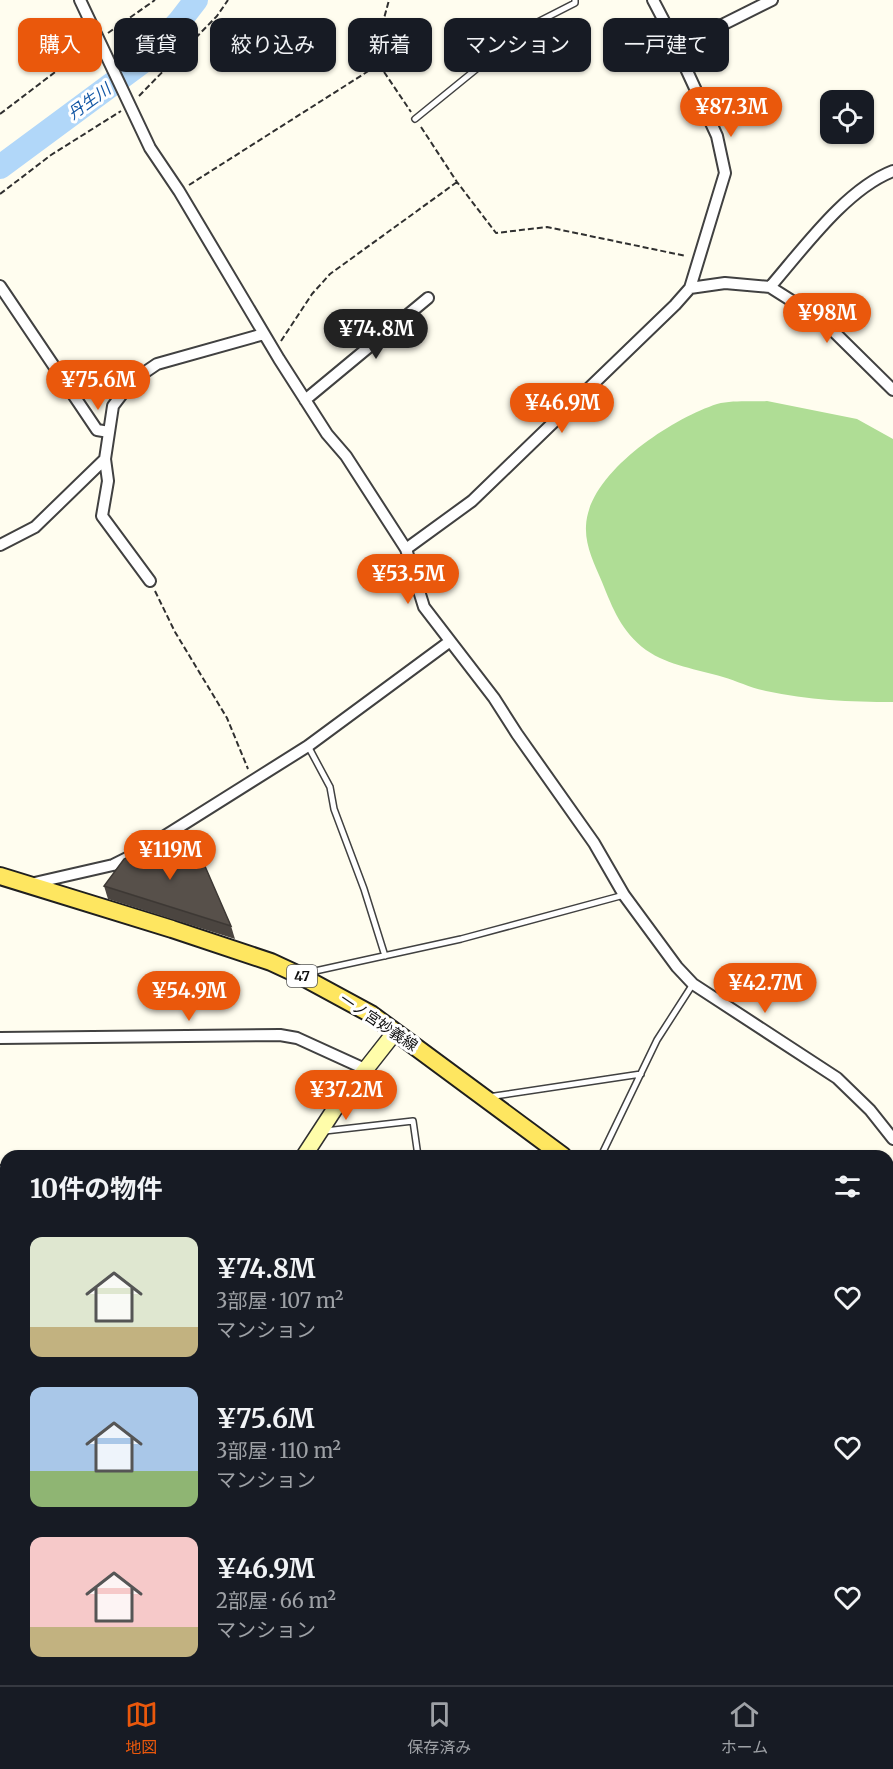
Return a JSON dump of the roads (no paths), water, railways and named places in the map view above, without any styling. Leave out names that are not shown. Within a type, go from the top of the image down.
[{"type":"main road","name":"一ノ宮妙義線","points":[[0,876],[181,932],[271,962],[299,975],[371,1014],[555,1150]]},
{"type":"street","points":[[80,0],[150,148],[179,191],[274,352],[327,434],[346,456],[406,549],[424,607],[494,698],[594,843],[624,895],[677,967],[693,984],[837,1078],[891,1134]]},
{"type":"street","points":[[652,0],[661,18]]},
{"type":"street","points":[[729,22],[772,0]]},
{"type":"street","points":[[406,549],[472,501],[690,288],[725,173],[717,136],[687,72]]},
{"type":"street","points":[[770,287],[833,215],[861,188],[893,171]]},
{"type":"street","points":[[690,288],[725,283],[770,287],[822,320],[893,390]]},
{"type":"street","points":[[0,286],[97,430],[109,432]]},
{"type":"street","points":[[305,400],[428,298]]},
{"type":"street","points":[[150,580],[102,516],[108,480],[105,459],[113,406],[132,381],[157,364],[264,334]]},
{"type":"street","points":[[0,545],[35,527],[105,459]]},
{"type":"street","points":[[28,884],[113,865],[141,851],[308,746],[449,642]]},
{"type":"street","points":[[308,1150],[336,1107],[395,1032]]},
{"type":"street","points":[[0,1038],[279,1035],[297,1038],[365,1069]]},
{"type":"lane","points":[[415,119],[490,58],[519,46],[524,30],[575,3],[575,0]]},
{"type":"lane","points":[[308,746],[330,787],[334,809],[364,889],[385,956]]},
{"type":"lane","points":[[299,975],[461,939],[624,895]]},
{"type":"lane","points":[[604,1150],[657,1040],[693,984]]},
{"type":"lane","points":[[484,1097],[641,1074]]},
{"type":"lane","points":[[321,1131],[413,1121],[417,1150]]},
{"type":"waterway","name":"丹生川","points":[[0,167],[142,62],[196,0]]}]
